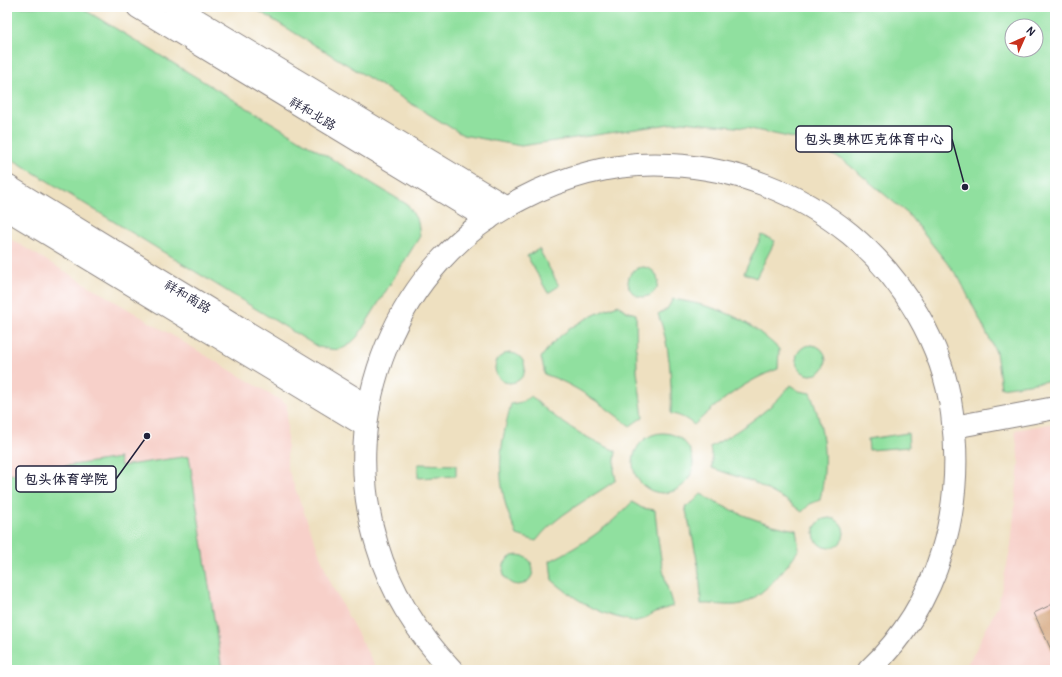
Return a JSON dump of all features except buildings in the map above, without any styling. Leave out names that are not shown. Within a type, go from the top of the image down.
[{"type":"street","name":"祥和北路","points":[[138,7],[488,219]]},
{"type":"street","name":"祥和北路","points":[[175,7],[506,207]]},
{"type":"street","points":[[452,670],[435,652],[412,621],[400,601],[387,574],[369,516],[365,485],[364,455],[367,416],[379,365],[390,337],[404,310],[421,284],[440,261],[462,240],[488,219],[506,207],[538,190],[566,179],[596,171],[634,165],[657,164],[720,170],[750,178],[780,190],[808,204],[835,222],[859,242],[881,264],[901,289],[918,315],[932,344],[943,373],[951,404],[956,467],[954,498],[940,559],[928,588],[913,616],[895,642],[869,670]]},
{"type":"street","name":"祥和南路","points":[[7,186],[367,416]]},
{"type":"street","name":"祥和南路","points":[[7,209],[367,416]]},
{"type":"street","points":[[954,427],[1055,408]]},
{"type":"shaded area","points":[[7,237],[287,404],[287,467],[331,584],[377,670],[7,670]]},
{"type":"shaded area","points":[[1055,423],[1055,670],[963,670],[973,655],[998,605],[1011,546],[1019,463],[1015,430]]},
{"type":"green space","points":[[7,7],[80,7],[408,205],[418,222],[420,236],[358,336],[344,348],[331,349],[318,347],[7,156]]},
{"type":"green space","points":[[252,7],[1055,7],[1055,380],[1001,388],[996,352],[959,278],[908,214],[843,160],[798,139],[746,128],[683,122],[521,146],[463,135]]},
{"type":"green space","points":[[762,235],[775,241],[756,278],[744,273]]},
{"type":"green space","points":[[539,249],[559,286],[548,293],[527,256]]},
{"type":"green space","points":[[643,267],[654,271],[658,282],[654,293],[643,297],[632,293],[628,282],[632,271]]},
{"type":"green space","points":[[673,299],[704,306],[730,315],[754,328],[779,349],[778,369],[755,379],[733,392],[694,425],[677,415],[671,414],[668,350],[658,314],[667,309]]},
{"type":"green space","points":[[618,305],[626,311],[636,314],[637,371],[643,417],[630,426],[600,403],[556,378],[544,374],[541,358],[557,339],[575,325]]},
{"type":"green space","points":[[811,345],[822,349],[826,360],[822,371],[811,375],[800,371],[796,360],[800,349]]},
{"type":"green space","points":[[510,353],[521,357],[525,368],[521,379],[510,383],[499,379],[495,368],[499,357]]},
{"type":"green space","points":[[790,385],[799,391],[810,393],[819,420],[824,446],[824,472],[820,500],[810,504],[802,512],[786,500],[753,482],[712,468],[710,447],[753,420],[774,403]]},
{"type":"green space","points":[[531,396],[560,421],[616,451],[614,470],[616,480],[563,515],[544,531],[536,541],[517,535],[506,506],[501,476],[501,453],[511,404],[522,402]]},
{"type":"green space","points":[[663,433],[680,438],[688,446],[693,463],[688,480],[680,488],[663,493],[646,488],[638,480],[633,463],[638,446],[646,438]]},
{"type":"green space","points":[[908,433],[909,447],[869,450],[868,439]]},
{"type":"green space","points":[[189,456],[222,670],[7,670],[7,475],[119,458],[121,466]]},
{"type":"green space","points":[[418,464],[456,465],[456,476],[418,478]]},
{"type":"green space","points":[[701,494],[759,521],[796,530],[799,549],[794,557],[762,592],[744,603],[735,605],[701,604],[698,567],[685,507]]},
{"type":"green space","points":[[632,502],[642,508],[655,510],[661,559],[673,606],[656,612],[641,620],[630,621],[594,609],[568,593],[552,580],[550,561],[573,549],[604,528]]},
{"type":"green space","points":[[829,518],[840,522],[844,533],[840,544],[829,548],[818,544],[814,533],[818,522]]},
{"type":"green space","points":[[518,555],[529,559],[533,570],[529,581],[518,585],[507,581],[503,570],[507,559]]},
{"type":"place","name":"包头奥林匹克体育中心","points":[[965,187]]},
{"type":"place","name":"包头体育学院","points":[[147,436]]}]
